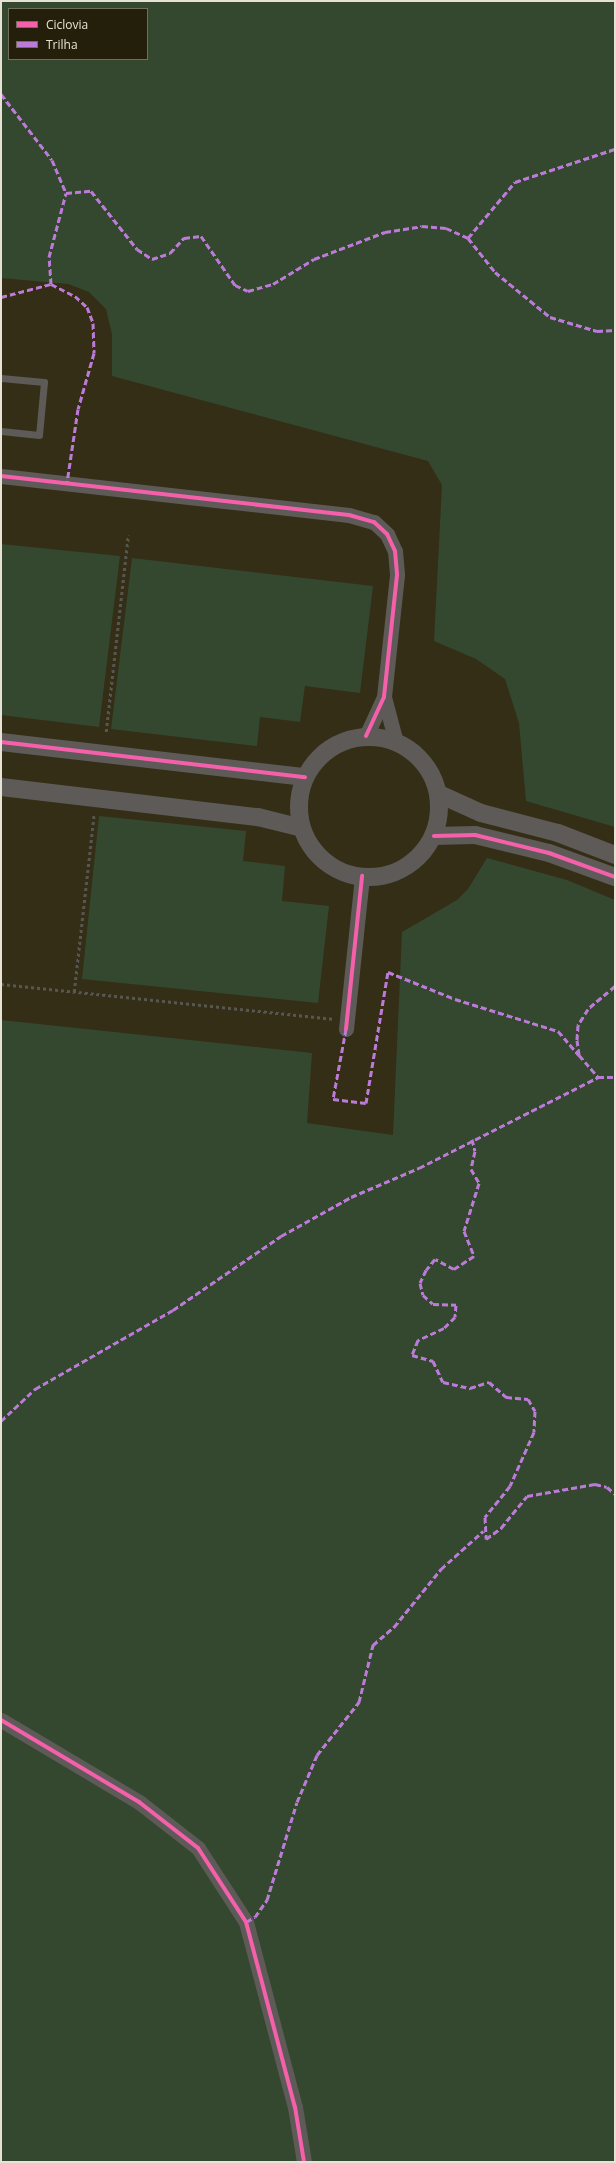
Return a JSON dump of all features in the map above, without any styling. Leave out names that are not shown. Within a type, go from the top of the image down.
[{"type":"street","points":[[1,476],[349,515],[374,522],[388,534],[395,551],[397,575],[384,697],[366,736]]},
{"type":"street","points":[[384,697],[396,742]]},
{"type":"street","points":[[366,736],[396,742],[421,760],[431,772],[439,794],[440,815],[434,836],[421,856],[401,870],[377,877],[362,876],[330,866],[313,850],[302,828],[300,793],[305,777],[330,748],[366,736]]},
{"type":"street","points":[[1,742],[305,777]]},
{"type":"street","points":[[1,787],[258,817],[302,828]]},
{"type":"street","points":[[439,794],[481,813],[558,833],[615,855]]},
{"type":"street","points":[[434,836],[475,835],[549,853],[615,877]]},
{"type":"street","points":[[346,1025],[362,876]]},
{"type":"street","points":[[1,1720],[139,1802],[198,1848],[246,1922],[295,2107],[304,2162]]},
{"type":"lane","points":[[1,378],[44,382],[39,435],[1,431]]},
{"type":"path","points":[[106,732],[128,535]]},
{"type":"path","points":[[74,992],[96,798]]},
{"type":"path","points":[[1,984],[346,1025]]},
{"type":"shaded area","points":[[1,1],[615,1],[615,1187],[1,1697]]},
{"type":"green space","points":[[1,1],[615,1],[615,827],[526,801],[519,723],[505,679],[476,659],[434,641],[442,485],[428,461],[112,376],[112,334],[106,309],[89,292],[68,284],[1,278]]},
{"type":"green space","points":[[1,544],[120,556],[99,727],[1,715]]},
{"type":"green space","points":[[132,558],[373,586],[360,693],[305,686],[300,722],[260,717],[257,746],[111,729]]},
{"type":"green space","points":[[99,816],[246,831],[243,861],[285,866],[282,901],[329,906],[318,1003],[82,979]]},
{"type":"green space","points":[[487,858],[567,880],[615,900],[615,2162],[1,2162],[1,1020],[312,1053],[307,1123],[393,1135],[402,932],[457,900],[468,889]]},
{"type":"marked path","points":[[1,94],[52,160],[66,193]]},
{"type":"marked path","points":[[468,238],[515,182],[615,149]]},
{"type":"marked path","points":[[51,284],[49,257],[66,193],[91,191],[137,249],[152,259],[170,253],[184,238],[201,236],[235,285],[248,291],[273,284],[314,259],[385,232],[422,226],[446,228],[468,238],[495,272],[550,317],[597,331],[615,330]]},
{"type":"marked path","points":[[1,297],[51,284],[75,296],[87,307],[93,323],[94,353],[78,409],[67,483]]},
{"type":"marked path","points":[[346,1029],[333,1099],[366,1103],[388,972],[455,999],[558,1031],[579,1055]]},
{"type":"marked path","points":[[615,986],[588,1009],[578,1025],[577,1040],[579,1055],[598,1077],[615,1077]]},
{"type":"marked path","points":[[1,1421],[35,1389],[173,1310],[281,1236],[351,1197],[419,1168],[598,1077]]},
{"type":"marked path","points":[[472,1139],[475,1151],[471,1169],[479,1183],[464,1231],[474,1256],[454,1269],[435,1259],[426,1270],[420,1283],[423,1295],[433,1304],[456,1305],[455,1317],[444,1328],[418,1340],[412,1355],[433,1361],[443,1382],[470,1388],[489,1382],[506,1397],[528,1399],[535,1411],[534,1432],[510,1486],[485,1517],[486,1539],[501,1528],[527,1496],[595,1484],[607,1487],[615,1494]]},
{"type":"marked path","points":[[246,1922],[255,1917],[267,1900],[297,1802],[317,1755],[359,1702],[373,1645],[394,1627],[441,1569],[483,1531]]},
{"type":"cycle path","points":[[1,476],[349,515],[374,522],[387,534],[395,551],[397,575],[384,697],[366,736]]},
{"type":"cycle path","points":[[1,742],[305,777]]},
{"type":"cycle path","points":[[434,836],[475,835],[549,853],[615,877]]},
{"type":"cycle path","points":[[346,1029],[362,876]]},
{"type":"cycle path","points":[[1,1720],[139,1802],[198,1848],[246,1922],[295,2107],[304,2162]]}]
